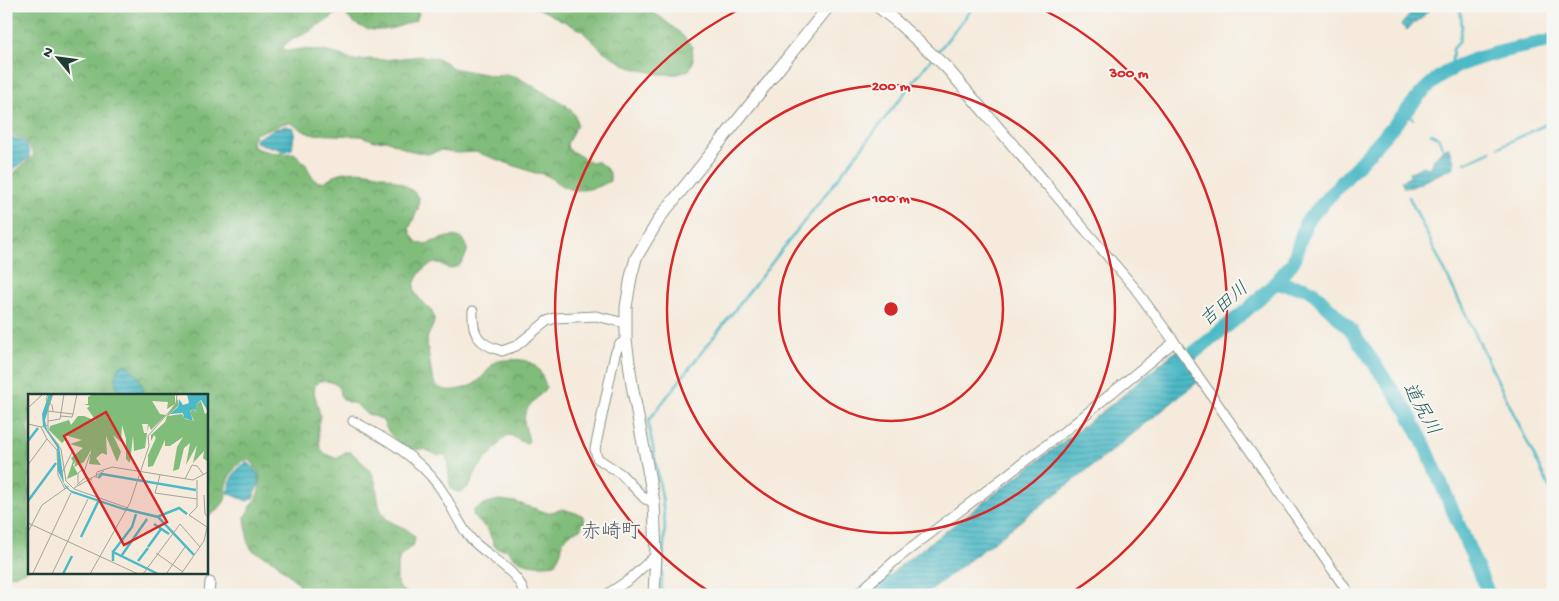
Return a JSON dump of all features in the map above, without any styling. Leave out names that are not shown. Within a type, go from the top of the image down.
[{"type":"street","points":[[654,595],[656,555],[654,502],[632,385],[626,340],[625,323],[630,277],[636,258],[661,216],[829,6]]},
{"type":"street","points":[[877,6],[946,67],[1134,288],[1175,343],[1350,595]]},
{"type":"street","points":[[474,311],[473,327],[476,335],[489,345],[502,351],[516,346],[547,321],[555,318],[596,316],[625,323]]},
{"type":"street","points":[[626,340],[619,346],[615,354],[595,449],[597,458],[622,474],[645,499],[654,502]]},
{"type":"street","points":[[856,595],[921,541],[1075,423],[1175,343]]},
{"type":"street","points":[[353,421],[390,442],[429,474],[439,486],[472,539],[513,575],[524,590],[524,595]]},
{"type":"street","points":[[606,595],[630,579],[656,555]]},
{"type":"street","points":[[209,595],[210,582]]},
{"type":"green space","points":[[6,6],[416,6],[419,14],[416,20],[397,27],[378,30],[361,27],[345,14],[337,13],[309,32],[288,42],[283,49],[288,51],[302,49],[323,51],[340,55],[353,61],[423,56],[445,62],[452,68],[495,76],[506,74],[517,77],[566,105],[575,115],[577,124],[567,144],[568,149],[590,162],[598,162],[610,174],[610,181],[589,189],[567,188],[548,176],[476,152],[457,153],[442,150],[427,154],[408,150],[386,140],[375,141],[361,136],[310,134],[290,123],[255,134],[252,142],[253,147],[262,150],[294,153],[319,182],[325,182],[337,174],[350,171],[361,171],[393,179],[419,197],[418,209],[409,229],[417,242],[425,244],[444,238],[457,237],[466,244],[467,253],[459,266],[449,269],[439,263],[434,263],[422,271],[415,283],[414,290],[416,295],[429,308],[434,318],[427,343],[432,378],[437,386],[446,390],[457,390],[467,387],[476,383],[496,361],[506,360],[528,362],[539,370],[543,377],[546,387],[526,410],[524,423],[529,441],[527,443],[509,435],[505,437],[476,471],[470,485],[463,491],[458,492],[452,490],[450,485],[447,458],[444,455],[436,455],[426,450],[409,448],[403,445],[394,439],[382,419],[365,413],[356,404],[345,401],[340,395],[337,385],[319,381],[315,385],[314,392],[320,415],[318,428],[320,448],[326,454],[337,459],[345,452],[351,452],[362,462],[374,477],[379,506],[385,517],[406,529],[415,537],[414,544],[400,556],[397,568],[397,582],[401,590],[412,595],[299,595],[299,584],[274,561],[252,550],[248,543],[245,517],[256,498],[260,486],[258,473],[249,460],[239,464],[233,471],[226,485],[225,500],[208,517],[208,394],[28,394],[28,570],[6,577],[6,180],[34,155],[23,140],[16,136],[6,135]]},
{"type":"green space","points":[[534,6],[638,6],[659,16],[680,33],[692,46],[693,62],[689,70],[678,74],[658,74],[629,67],[603,51],[581,30]]},
{"type":"green space","points":[[499,500],[515,502],[548,513],[563,509],[582,515],[585,521],[580,529],[571,533],[563,541],[561,552],[555,564],[529,564],[519,561],[506,549],[495,547],[488,530],[473,516],[474,510],[487,503]]},
{"type":"water","points":[[1417,6],[1432,6],[1421,19],[1407,30],[1401,25]]},
{"type":"water","points":[[286,126],[294,128],[292,149],[284,152],[255,141],[274,129]]},
{"type":"water","points":[[6,138],[24,142],[28,148],[29,158],[6,177]]},
{"type":"water","points":[[1442,146],[1444,149],[1448,147],[1454,161],[1454,167],[1412,187],[1404,188],[1401,181],[1410,177],[1409,173],[1423,166],[1429,168],[1443,149]]},
{"type":"water","points":[[1177,350],[1199,381],[1100,460],[924,595],[867,595],[905,562],[1115,402]]},
{"type":"water","points":[[125,364],[129,366],[135,373],[145,394],[119,394],[116,385],[118,368]]},
{"type":"water","points":[[247,462],[256,472],[259,478],[259,485],[254,493],[254,497],[247,501],[228,493],[233,475]]},
{"type":"waterway","points":[[936,54],[974,6]]},
{"type":"waterway","points":[[1451,69],[1453,49],[1459,42],[1462,27],[1460,6]]},
{"type":"waterway","name":"吉田川","points":[[1176,367],[1247,310],[1275,283],[1293,262],[1306,222],[1432,83],[1445,73],[1463,64],[1501,52],[1553,40]]},
{"type":"waterway","points":[[661,595],[665,526],[662,497],[648,421],[932,58]]},
{"type":"waterway","points":[[1404,114],[1413,119]]},
{"type":"waterway","points":[[1499,147],[1553,121]]},
{"type":"waterway","points":[[1431,133],[1439,139],[1443,148]]},
{"type":"waterway","points":[[1465,163],[1491,151]]},
{"type":"waterway","points":[[1409,197],[1553,495]]},
{"type":"waterway","name":"道尻川","points":[[1275,283],[1305,288],[1313,292],[1351,330],[1407,411],[1425,446],[1489,595]]},
{"type":"waterway","points":[[634,580],[651,566]]},
{"type":"district","name":"赤崎町","points":[[611,530]]}]
